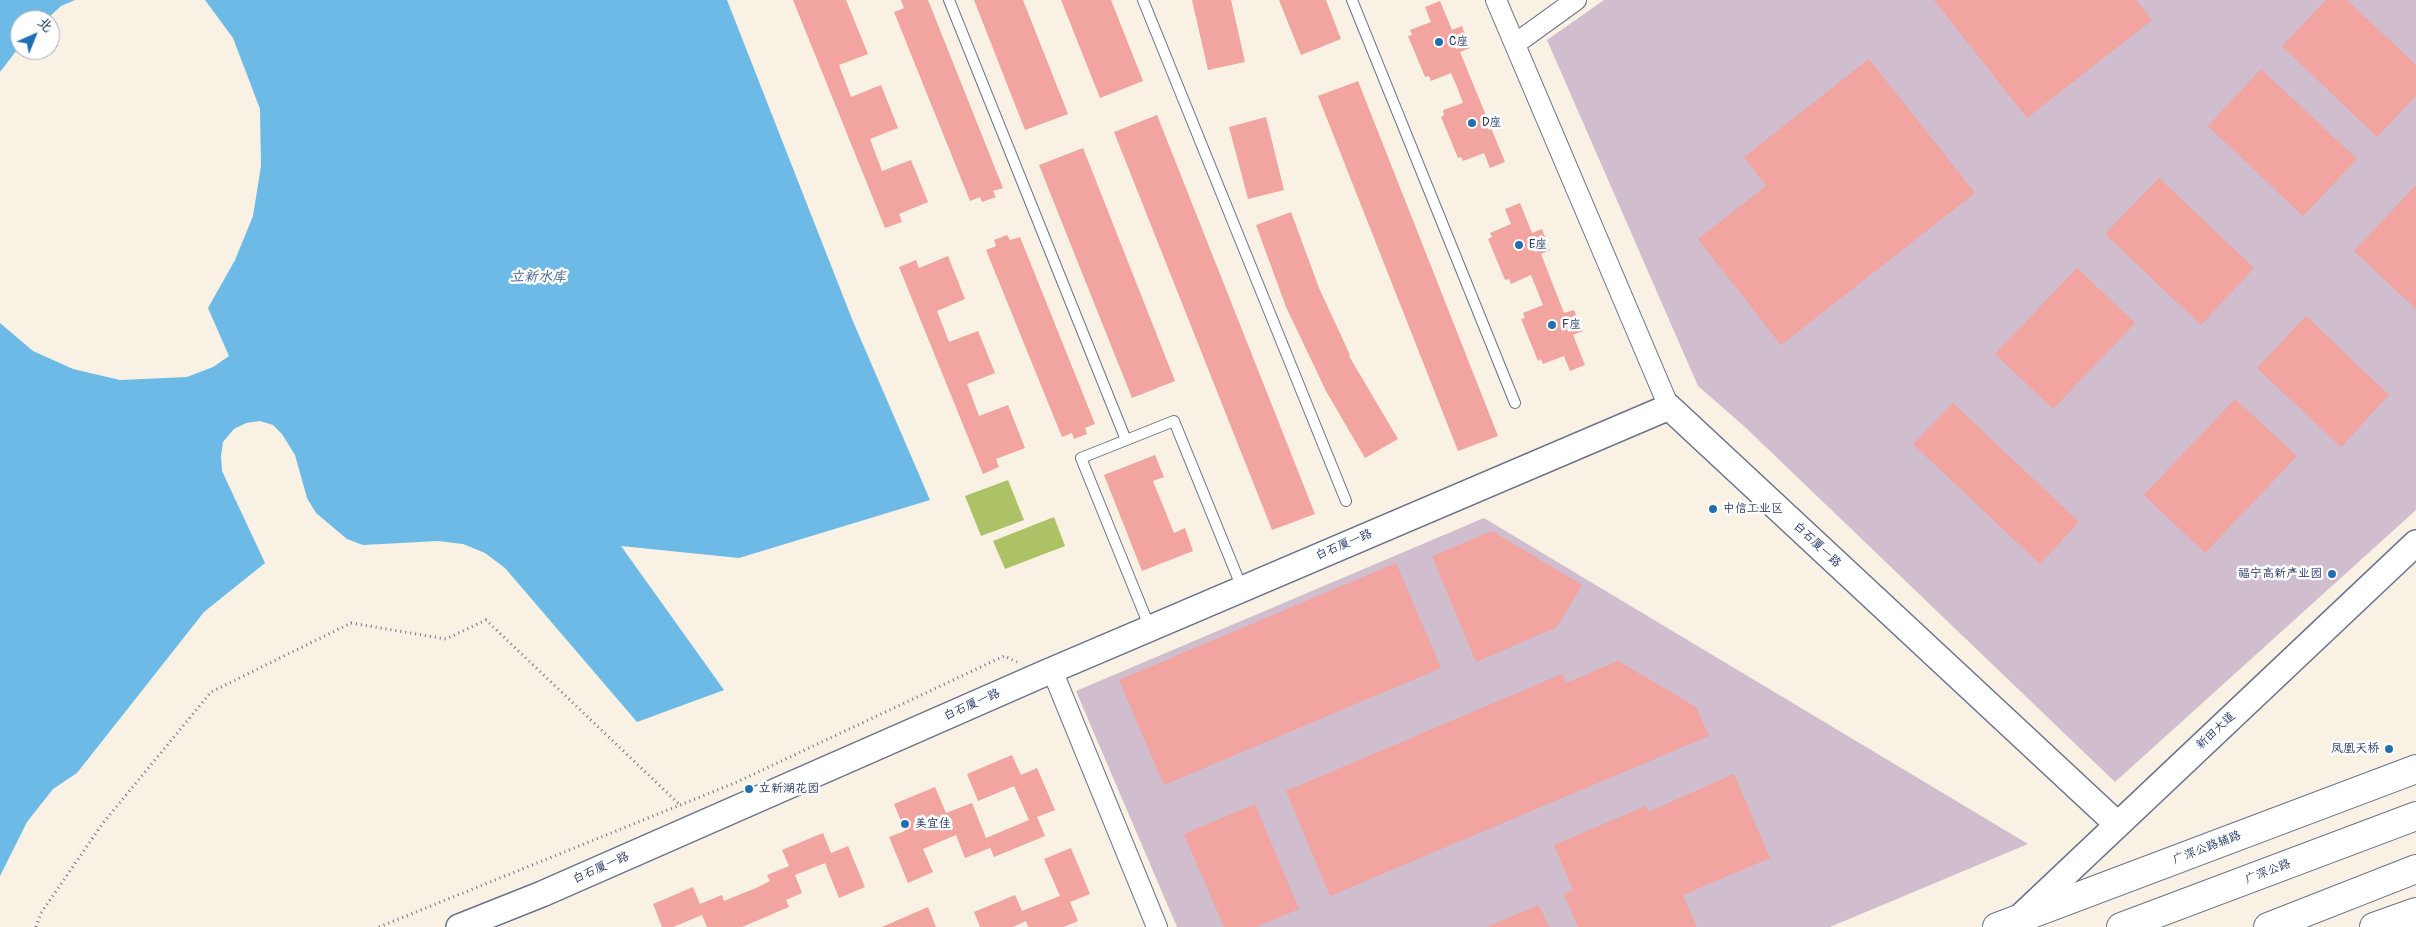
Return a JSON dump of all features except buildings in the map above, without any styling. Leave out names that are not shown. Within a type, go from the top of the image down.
[{"type":"main road","name":"广深公路辅路","points":[[2007,923],[2416,769]]},
{"type":"main road","name":"广深公路","points":[[2121,927],[2416,816]]},
{"type":"main road","points":[[2268,927],[2416,869]]},
{"type":"main road","points":[[2374,927],[2416,912]]},
{"type":"street","points":[[1496,0],[1669,407]]},
{"type":"street","points":[[1515,44],[1576,0]]},
{"type":"street","name":"白石厦一路","points":[[459,927],[542,894],[1047,672],[1669,407],[2117,824]]},
{"type":"street","name":"新田大道","points":[[2007,923],[2117,824],[2416,543]]},
{"type":"street","points":[[1047,672],[1157,927]]},
{"type":"lane","points":[[948,0],[1126,440]]},
{"type":"lane","points":[[1143,0],[1346,501]]},
{"type":"lane","points":[[1352,0],[1515,403]]},
{"type":"lane","points":[[1150,628],[1081,458],[1174,420],[1242,588]]},
{"type":"path","points":[[36,927],[41,913],[103,823],[211,692],[351,623],[446,639],[486,620],[680,805]]},
{"type":"path","points":[[379,927],[746,778],[1004,656],[1047,672]]},
{"type":"shaded area","points":[[1604,0],[2416,0],[2416,510],[2115,782],[1745,427],[1698,386],[1547,40]]},
{"type":"shaded area","points":[[1484,518],[2028,844],[1830,927],[1177,927],[1076,691]]},
{"type":"green space","points":[[1008,480],[1024,520],[981,536],[965,496]]},
{"type":"green space","points":[[1054,517],[1065,546],[1005,569],[993,541]]},
{"type":"water","points":[[0,0],[75,0],[57,10],[10,10],[10,59],[0,72]]},
{"type":"water","name":"立新水库","points":[[205,0],[727,0],[852,319],[930,500],[739,558],[621,546],[724,690],[637,722],[505,568],[485,553],[463,544],[438,541],[363,545],[347,539],[316,513],[307,498],[295,455],[282,434],[273,425],[260,421],[246,423],[234,429],[223,442],[221,456],[222,471],[265,563],[204,612],[77,773],[53,789],[27,822],[0,876],[0,323],[33,351],[73,369],[120,380],[187,377],[213,367],[229,356],[208,308],[235,260],[253,216],[261,166],[260,109],[233,38]]},
{"type":"place","name":"C座","points":[[1439,42]]},
{"type":"place","name":"D座","points":[[1472,123]]},
{"type":"place","name":"E座","points":[[1519,245]]},
{"type":"place","name":"F座","points":[[1552,325]]},
{"type":"place","name":"中信工业区","points":[[1713,509]]},
{"type":"place","name":"福宁高新产业园","points":[[2332,574]]},
{"type":"place","name":"凤凰天桥","points":[[2389,749]]},
{"type":"place","name":"立新湖花园","points":[[749,789]]},
{"type":"place","name":"美宜佳","points":[[905,824]]}]
